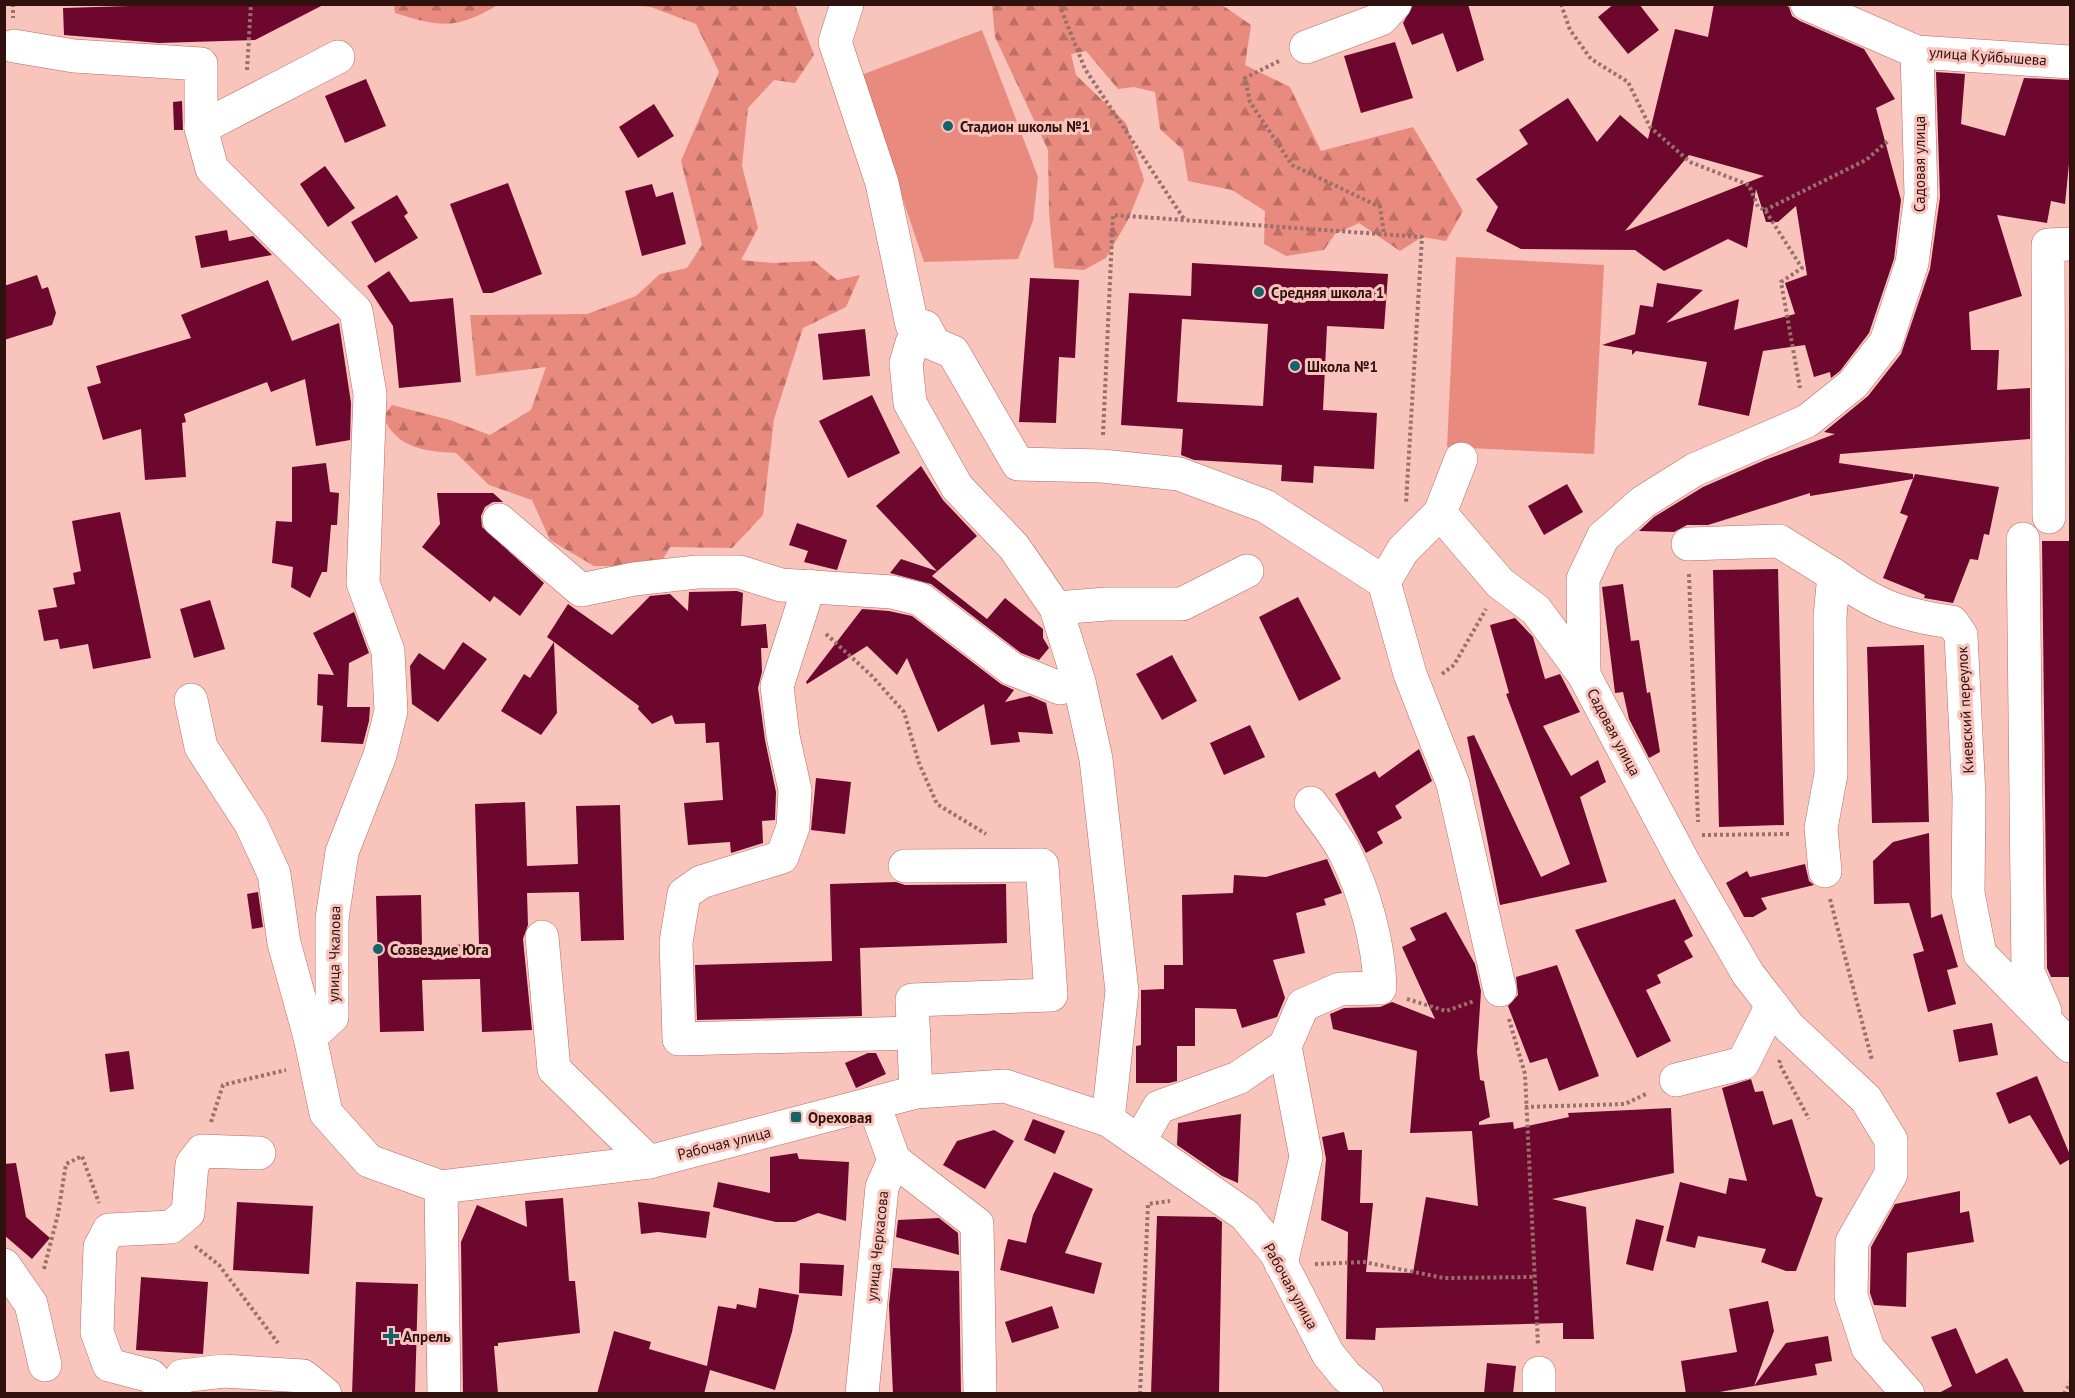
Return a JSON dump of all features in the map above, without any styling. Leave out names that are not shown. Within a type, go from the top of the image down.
[{"type":"street","points":[[847,4],[835,42],[882,183],[912,325],[925,327]]},
{"type":"street","points":[[1306,47],[1381,19],[1395,4]]},
{"type":"street","name":"улица Куйбышева","points":[[1807,4],[1917,52],[2070,62]]},
{"type":"street","name":"улица Чкалова","points":[[14,46],[74,56],[201,64],[201,128],[212,169],[356,311],[370,394],[363,583],[388,651],[391,711],[380,755],[342,852],[332,919],[332,1017],[312,1050]]},
{"type":"street","name":"Садовая улица","points":[[1905,1392],[1868,1347],[1851,1296],[1852,1242],[1891,1174],[1891,1140],[1866,1099],[1789,1028],[1748,974],[1685,865],[1584,675],[1583,579],[1604,537],[1643,502],[1694,470],[1807,421],[1853,384],[1886,342],[1912,263],[1922,195],[1917,52]]},
{"type":"street","points":[[201,128],[338,57]]},
{"type":"street","points":[[2049,517],[2048,245],[2070,244]]},
{"type":"street","points":[[925,327],[934,344],[953,352],[1018,464],[1102,466],[1179,474],[1265,506],[1384,582],[1417,692],[1454,784],[1500,990]]},
{"type":"street","points":[[925,327],[912,343],[906,363],[910,403],[957,487],[1014,547],[1056,608],[1078,682],[1095,759],[1122,990],[1108,1120]]},
{"type":"street","points":[[1384,582],[1403,550],[1440,513],[1461,459]]},
{"type":"street","points":[[1440,513],[1500,583],[1536,610],[1584,675]]},
{"type":"street","points":[[499,520],[581,590],[634,579],[697,572],[740,572],[781,585],[804,599],[892,592],[920,598],[1012,669],[1060,688],[1078,682]]},
{"type":"street","points":[[2022,538],[2028,972],[2062,1038]]},
{"type":"street","name":"Киевский переулок","points":[[1688,544],[1779,541],[1834,575],[1861,595],[1887,609],[1921,618],[1952,622],[1961,635],[1970,796],[1968,894],[1980,954],[2062,1038]]},
{"type":"street","points":[[1056,608],[1107,604],[1182,604],[1247,572]]},
{"type":"street","points":[[1825,871],[1821,828],[1831,774],[1830,616],[1834,575]]},
{"type":"street","points":[[804,599],[777,686],[783,736],[795,790],[792,827],[782,857],[701,882],[684,894],[676,942],[679,1039],[914,1034]]},
{"type":"street","points":[[191,700],[201,747],[251,824],[274,874],[284,943],[326,1113],[369,1161],[441,1187],[444,1394]]},
{"type":"street","points":[[1140,1140],[1159,1107],[1239,1078],[1285,1046],[1303,1005],[1340,989],[1380,988],[1380,961],[1356,879],[1344,851],[1311,803]]},
{"type":"street","points":[[905,866],[1042,865],[1052,995],[912,1000],[916,1092]]},
{"type":"street","points":[[542,937],[554,1069],[649,1162]]},
{"type":"street","points":[[1676,1080],[1743,1062],[1772,1005]]},
{"type":"street","points":[[1281,1264],[1306,1157],[1285,1046]]},
{"type":"street","name":"Рабочая улица","points":[[441,1187],[649,1162],[916,1092],[1005,1086],[1108,1120],[1245,1215],[1281,1264],[1328,1354],[1346,1376],[1367,1394]]},
{"type":"street","points":[[874,1104],[894,1160],[977,1224],[980,1394]]},
{"type":"street","points":[[259,1153],[202,1151],[192,1164],[188,1213],[171,1227],[109,1230],[100,1247],[97,1332],[109,1365],[151,1376],[167,1394],[182,1376],[223,1371],[314,1385]]},
{"type":"street","name":"улица Черкасова","points":[[862,1394],[882,1187],[894,1160]]},
{"type":"street","points":[[4,1265],[31,1304],[45,1365]]},
{"type":"street","points":[[1328,1354],[1332,1394]]},
{"type":"path","points":[[246,80],[251,4]]},
{"type":"path","points":[[1059,4],[1085,69],[1184,219]]},
{"type":"path","points":[[1561,4],[1570,30],[1591,60],[1628,82],[1650,127],[1690,162],[1749,185],[1758,207],[1765,210],[1802,268],[1781,282],[1807,421]]},
{"type":"path","points":[[1306,47],[1245,78],[1250,102],[1292,165],[1380,207],[1384,234]]},
{"type":"path","points":[[1765,210],[1866,160]]},
{"type":"path","points":[[1102,466],[1113,215],[1422,237],[1403,550]]},
{"type":"path","points":[[1688,544],[1698,823]]},
{"type":"path","points":[[1417,692],[1454,665],[1500,583]]},
{"type":"path","points":[[804,599],[857,662],[904,712],[920,763],[937,804],[991,838],[1027,865]]},
{"type":"path","points":[[1699,835],[1797,834],[1821,828]]},
{"type":"path","points":[[1825,871],[1833,915],[1875,1071]]},
{"type":"path","points":[[1380,988],[1415,1003],[1446,1011],[1500,990],[1525,1074],[1539,1383]]},
{"type":"path","points":[[202,1151],[223,1085],[312,1050]]},
{"type":"path","points":[[1525,1107],[1625,1104],[1676,1080]]},
{"type":"path","points":[[31,1304],[46,1265],[66,1164],[82,1156],[109,1230]]},
{"type":"path","points":[[1140,1394],[1148,1204],[1180,1199],[1197,1182]]},
{"type":"path","points":[[171,1227],[219,1265],[314,1385]]},
{"type":"path","points":[[1281,1264],[1364,1262],[1444,1278],[1534,1277]]},
{"type":"path","points":[[2064,1394],[2070,1383]]},
{"type":"green space","points":[[394,4],[498,5],[470,19],[447,24],[424,21],[395,13]]},
{"type":"green space","points":[[630,5],[795,5],[814,55],[795,83],[774,80],[748,108],[742,166],[758,228],[741,260],[773,263],[814,261],[837,280],[860,275],[846,307],[803,328],[774,419],[763,515],[732,548],[670,547],[659,566],[594,566],[550,540],[532,500],[489,485],[456,453],[423,449],[404,442],[389,428],[383,417],[392,405],[450,420],[490,435],[531,410],[546,367],[476,376],[470,315],[587,314],[636,296],[660,274],[687,268],[702,245],[681,161],[719,72],[696,24],[651,7]]},
{"type":"green space","points":[[992,5],[1222,5],[1251,25],[1245,65],[1290,87],[1321,151],[1413,127],[1463,211],[1446,241],[1422,237],[1400,251],[1359,223],[1335,234],[1324,250],[1286,256],[1264,244],[1265,211],[1232,190],[1188,181],[1183,150],[1160,129],[1155,92],[1134,87],[1118,89],[1086,51],[1071,54],[1076,75],[1126,123],[1144,180],[1128,220],[1106,258],[1084,270],[1054,268],[1049,212],[1048,150],[995,37]]},
{"type":"green space","name":"Стадион школы №1","points":[[982,30],[1038,177],[1033,221],[1018,259],[924,262],[861,75]]},
{"type":"green space","points":[[1456,257],[1604,265],[1594,454],[1447,447]]},
{"type":"building","points":[[196,4],[325,4],[255,40],[159,43],[64,35],[63,8]]},
{"type":"building","points":[[1468,4],[1484,60],[1457,72],[1443,33],[1412,45],[1403,23],[1413,5]]},
{"type":"building","points":[[1614,4],[1639,4],[1659,30],[1628,54],[1598,17]]},
{"type":"building","points":[[1714,4],[1783,4],[1789,7],[1792,16],[1800,21],[1864,49],[1895,99],[1876,108],[1901,200],[1894,259],[1869,333],[1840,371],[1831,378],[1830,372],[1814,377],[1805,345],[1763,351],[1749,416],[1698,405],[1707,362],[1636,351],[1632,355],[1632,350],[1602,345],[1635,334],[1640,305],[1653,307],[1657,283],[1703,290],[1666,323],[1739,299],[1734,330],[1795,314],[1785,283],[1807,275],[1796,206],[1778,222],[1766,222],[1756,189],[1747,248],[1728,239],[1664,271],[1635,250],[1521,249],[1486,231],[1498,207],[1476,179],[1528,144],[1519,130],[1568,98],[1597,142],[1620,115],[1648,139],[1675,29],[1708,37]],"holes":[[[1689,155],[1764,176],[1625,231]]]},
{"type":"building","points":[[1395,42],[1413,98],[1361,113],[1344,56]]},
{"type":"building","points":[[1936,72],[1965,74],[1961,124],[2005,136],[2024,78],[2070,80],[2070,154],[2065,204],[2051,201],[2047,223],[1997,215],[2022,296],[1969,312],[1971,350],[1999,350],[1997,390],[2030,388],[2030,439],[1840,454],[1839,463],[1913,474],[1913,479],[1810,496],[1810,493],[1708,525],[1687,525],[1674,532],[1639,531],[1654,517],[1703,487],[1765,460],[1835,434],[1824,432],[1868,396],[1901,354],[1930,269],[1940,197]]},
{"type":"building","points":[[366,79],[386,126],[345,143],[325,96]]},
{"type":"building","points":[[182,101],[183,130],[174,130],[173,102]]},
{"type":"building","points":[[654,104],[674,136],[638,158],[619,127]]},
{"type":"building","points":[[325,166],[355,208],[328,227],[300,184]]},
{"type":"building","points":[[508,183],[542,274],[492,293],[483,293],[450,204]]},
{"type":"building","points":[[652,184],[656,197],[673,192],[686,244],[642,256],[625,191]]},
{"type":"building","points":[[397,195],[408,213],[404,216],[418,238],[375,263],[351,222]]},
{"type":"building","points":[[227,230],[229,241],[253,236],[272,255],[201,268],[195,236]]},
{"type":"building","name":"Школа №1","points":[[1192,263],[1388,274],[1384,329],[1327,326],[1323,410],[1377,413],[1374,469],[1314,466],[1313,483],[1281,481],[1282,465],[1194,460],[1181,455],[1183,429],[1121,425],[1129,293],[1191,296]],"holes":[[[1182,319],[1268,324],[1263,406],[1177,402]]]},
{"type":"building","points":[[389,271],[410,302],[453,298],[461,382],[399,388],[393,326],[367,286]]},
{"type":"building","points":[[37,275],[42,289],[48,287],[56,313],[52,325],[4,340],[4,286]]},
{"type":"building","points":[[1030,278],[1079,280],[1075,358],[1059,357],[1056,423],[1019,422]]},
{"type":"building","points":[[268,280],[292,341],[339,323],[351,403],[350,440],[316,446],[305,379],[271,392],[267,382],[184,414],[186,422],[182,423],[186,477],[145,480],[141,429],[103,440],[87,387],[101,383],[96,366],[191,338],[181,315]]},
{"type":"building","points":[[865,329],[870,376],[823,380],[818,334]]},
{"type":"building","points":[[872,395],[900,453],[848,478],[819,421]]},
{"type":"building","points":[[326,463],[330,492],[339,493],[337,525],[331,525],[327,572],[322,572],[310,598],[291,587],[293,567],[272,563],[276,521],[292,522],[292,467]]},
{"type":"building","points":[[921,466],[943,500],[977,536],[932,576],[987,619],[1005,598],[1043,629],[1043,638],[1049,648],[1039,660],[1021,653],[931,584],[890,573],[901,559],[937,571],[876,506]]},
{"type":"building","points":[[1915,474],[1999,487],[1989,535],[1984,534],[1978,560],[1970,559],[1953,603],[1924,598],[1925,595],[1883,578],[1908,516],[1900,513]]},
{"type":"building","points":[[1567,484],[1583,512],[1544,535],[1528,506]]},
{"type":"building","points":[[437,493],[493,493],[503,502],[493,502],[485,507],[481,516],[482,527],[544,583],[520,616],[494,596],[490,602],[422,547],[440,524]]},
{"type":"building","points":[[120,512],[151,658],[93,669],[88,644],[60,649],[58,639],[44,641],[38,610],[57,607],[53,588],[75,584],[73,573],[81,571],[72,521]]},
{"type":"building","points":[[797,523],[847,540],[837,570],[804,562],[808,551],[789,545]]},
{"type":"building","points":[[2042,541],[2070,541],[2070,977],[2051,977],[2047,968]]},
{"type":"building","points":[[1778,569],[1784,825],[1719,827],[1713,570]]},
{"type":"building","points":[[1623,584],[1631,641],[1639,640],[1647,693],[1650,692],[1660,752],[1649,758],[1629,719],[1623,692],[1615,693],[1602,587]]},
{"type":"building","points":[[737,591],[743,593],[741,626],[766,624],[768,648],[761,648],[762,672],[758,688],[765,740],[776,792],[775,820],[762,821],[763,843],[731,853],[730,842],[688,845],[684,803],[723,800],[719,742],[706,743],[705,723],[675,724],[672,715],[652,724],[638,709],[639,706],[547,637],[568,604],[612,635],[650,596],[670,594],[688,611],[689,592]]},
{"type":"building","points":[[1298,597],[1341,679],[1299,701],[1259,617]]},
{"type":"building","points":[[210,600],[225,649],[194,658],[180,609]]},
{"type":"building","points":[[862,609],[912,616],[1001,684],[1014,690],[1005,702],[1030,696],[1046,703],[1053,734],[1018,732],[1020,742],[991,745],[984,704],[938,732],[907,658],[897,675],[867,646],[807,684],[806,682]]},
{"type":"building","points":[[354,612],[369,653],[349,663],[347,707],[370,707],[369,721],[363,744],[321,742],[323,706],[317,705],[318,674],[334,675],[313,633]]},
{"type":"building","points":[[1515,618],[1533,637],[1545,679],[1560,674],[1580,712],[1543,726],[1571,776],[1598,760],[1606,782],[1580,797],[1607,882],[1500,905],[1467,737],[1474,735],[1541,877],[1570,864],[1506,694],[1509,693],[1490,625]]},
{"type":"building","points":[[463,642],[487,659],[438,722],[412,704],[410,666],[419,653],[444,670]]},
{"type":"building","points":[[554,642],[557,713],[541,735],[501,711],[524,674],[530,678]]},
{"type":"building","points":[[1924,645],[1929,822],[1872,823],[1867,647]]},
{"type":"building","points":[[1172,655],[1197,701],[1162,720],[1136,674]]},
{"type":"building","points":[[1250,725],[1265,757],[1224,775],[1210,743]]},
{"type":"building","points":[[1419,749],[1432,781],[1395,806],[1402,818],[1377,832],[1383,843],[1366,853],[1335,794],[1375,771],[1379,778]]},
{"type":"building","points":[[816,778],[851,782],[845,834],[811,830]]},
{"type":"building","points":[[525,802],[527,866],[578,864],[576,806],[620,805],[624,940],[581,941],[579,892],[527,893],[528,925],[523,939],[532,1030],[482,1032],[480,979],[422,980],[424,1031],[380,1032],[376,896],[421,895],[422,946],[479,944],[475,804]]},
{"type":"building","points":[[1929,833],[1931,918],[1942,914],[1958,967],[1947,970],[1956,1004],[1928,1012],[1913,954],[1924,951],[1909,903],[1874,904],[1873,861],[1893,842]]},
{"type":"building","points":[[1327,859],[1342,893],[1324,899],[1326,905],[1296,913],[1305,953],[1273,960],[1285,998],[1277,1017],[1242,1028],[1236,1009],[1195,1008],[1195,1046],[1177,1046],[1177,1081],[1136,1083],[1136,1046],[1141,1045],[1141,990],[1164,989],[1164,965],[1183,965],[1182,895],[1233,893],[1234,875],[1266,877]]},
{"type":"building","points":[[1805,864],[1809,881],[1814,885],[1761,898],[1767,909],[1753,917],[1744,917],[1726,883],[1747,871],[1750,877]]},
{"type":"building","points":[[896,882],[905,885],[1006,884],[1007,943],[860,948],[862,1016],[697,1020],[695,965],[832,961],[830,884]]},
{"type":"building","points":[[258,892],[263,927],[252,929],[247,894]]},
{"type":"building","points":[[1675,899],[1693,936],[1684,941],[1693,957],[1657,975],[1661,983],[1646,990],[1671,1041],[1637,1058],[1575,930]]},
{"type":"building","points":[[1446,912],[1475,964],[1481,991],[1477,1052],[1480,1080],[1484,1081],[1490,1117],[1479,1122],[1479,1125],[1513,1122],[1514,1129],[1569,1117],[1568,1113],[1671,1108],[1674,1173],[1552,1199],[1586,1207],[1594,1339],[1563,1339],[1563,1323],[1376,1328],[1375,1340],[1346,1339],[1348,1232],[1321,1220],[1326,1159],[1322,1137],[1344,1132],[1348,1150],[1362,1150],[1360,1203],[1373,1203],[1366,1272],[1413,1273],[1426,1197],[1478,1206],[1472,1131],[1410,1133],[1417,1051],[1333,1029],[1330,1014],[1344,1008],[1380,1007],[1392,1002],[1435,1019],[1402,947],[1416,940],[1410,928]]},
{"type":"building","points":[[1557,965],[1599,1076],[1559,1091],[1547,1058],[1530,1063],[1508,1006],[1518,995],[1516,977]]},
{"type":"building","points":[[1992,1023],[1998,1055],[1959,1062],[1953,1030]]},
{"type":"building","points":[[129,1051],[134,1089],[110,1092],[105,1054]]},
{"type":"building","points":[[868,1053],[876,1053],[886,1074],[856,1088],[845,1063]]},
{"type":"building","points":[[2037,1076],[2070,1155],[2070,1159],[2060,1165],[2030,1115],[2009,1124],[1996,1093]]},
{"type":"building","points":[[1751,1079],[1755,1092],[1763,1091],[1773,1125],[1792,1119],[1816,1196],[1823,1198],[1796,1271],[1786,1271],[1761,1262],[1766,1249],[1698,1236],[1695,1248],[1666,1241],[1680,1182],[1726,1194],[1729,1178],[1747,1181],[1722,1088]]},
{"type":"building","points":[[1241,1114],[1238,1183],[1222,1176],[1177,1145],[1178,1123]]},
{"type":"building","points":[[1033,1119],[1065,1131],[1055,1154],[1024,1140]]},
{"type":"building","points":[[994,1130],[1014,1141],[985,1189],[943,1165],[957,1141]]},
{"type":"building","points":[[797,1153],[799,1159],[849,1162],[846,1221],[818,1213],[795,1222],[776,1222],[713,1207],[718,1182],[770,1193],[770,1157]]},
{"type":"building","points":[[16,1163],[26,1217],[50,1238],[32,1259],[4,1235],[4,1164]]},
{"type":"building","points":[[1054,1172],[1093,1189],[1065,1253],[1102,1263],[1094,1294],[1000,1270],[1008,1239],[1026,1243],[1033,1215]]},
{"type":"building","points":[[1960,1191],[1960,1213],[1969,1211],[1974,1242],[1907,1253],[1906,1307],[1874,1305],[1870,1293],[1871,1247],[1895,1204]]},
{"type":"building","points":[[563,1198],[569,1281],[575,1281],[580,1333],[498,1343],[498,1346],[494,1346],[498,1394],[463,1394],[461,1242],[477,1205],[527,1227],[525,1201]]},
{"type":"building","points":[[237,1202],[313,1206],[309,1274],[233,1270]]},
{"type":"building","points":[[638,1202],[710,1212],[706,1238],[658,1232],[641,1234]]},
{"type":"building","points":[[1157,1216],[1215,1217],[1222,1222],[1219,1394],[1151,1394]]},
{"type":"building","points":[[939,1218],[958,1233],[959,1255],[896,1237],[898,1220]]},
{"type":"building","points":[[1636,1219],[1664,1226],[1653,1271],[1626,1264]]},
{"type":"building","points":[[800,1263],[844,1265],[842,1296],[799,1293]]},
{"type":"building","points":[[893,1268],[959,1271],[961,1394],[893,1394],[889,1305]]},
{"type":"building","points":[[141,1277],[208,1282],[203,1354],[136,1350]]},
{"type":"building","points":[[356,1282],[418,1284],[415,1394],[352,1394]]},
{"type":"building","points":[[759,1288],[799,1295],[792,1332],[775,1390],[710,1370],[704,1394],[597,1394],[614,1331],[651,1342],[649,1349],[707,1366],[718,1306],[736,1309],[737,1304],[756,1308]]},
{"type":"building","points":[[1768,1301],[1774,1331],[1754,1386],[1708,1394],[1686,1394],[1681,1361],[1737,1352],[1729,1309]]},
{"type":"building","points":[[1052,1306],[1059,1328],[1012,1343],[1005,1322]]},
{"type":"building","points":[[1956,1328],[1976,1374],[2007,1358],[2025,1394],[1937,1394],[1952,1386],[1931,1337]]},
{"type":"building","points":[[1828,1336],[1832,1361],[1815,1364],[1817,1375],[1754,1386],[1786,1343]]},
{"type":"building","points":[[1487,1363],[1516,1366],[1513,1394],[1484,1394]]},
{"type":"place","name":"Стадион школы №1","points":[[948,126]]},
{"type":"place","name":"Средняя школа 1","points":[[1259,292]]},
{"type":"place","name":"Школа №1","points":[[1295,366]]},
{"type":"place","name":"Созвездие Юга","points":[[378,949]]},
{"type":"place","name":"Ореховая","points":[[796,1117]]},
{"type":"place","name":"Апрель","points":[[391,1336]]}]
